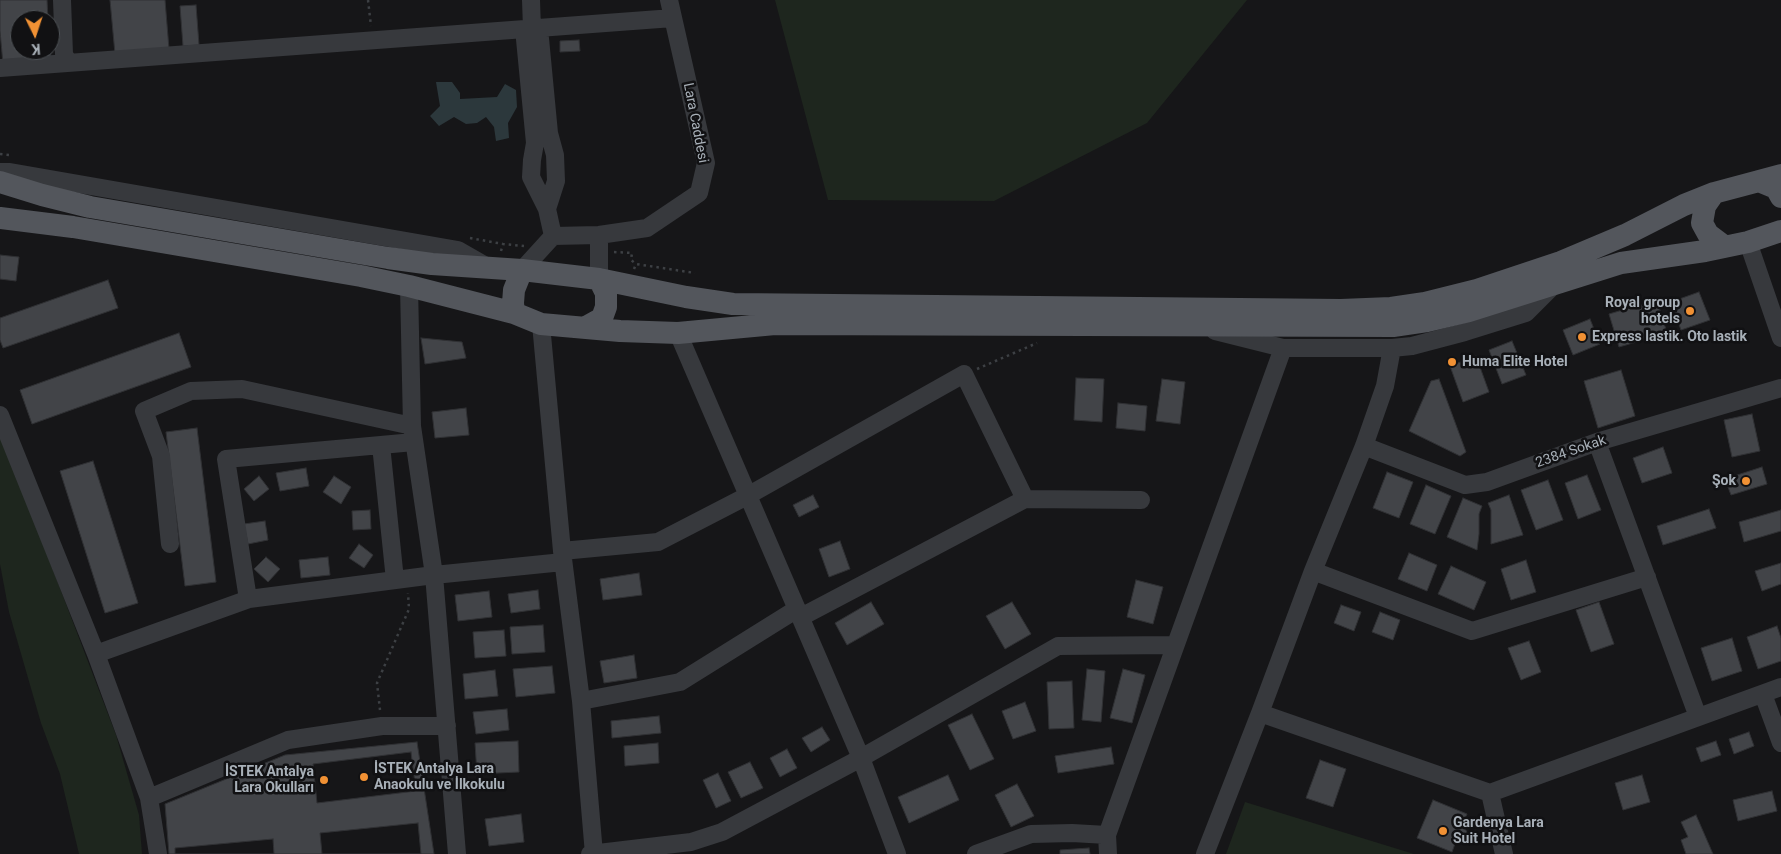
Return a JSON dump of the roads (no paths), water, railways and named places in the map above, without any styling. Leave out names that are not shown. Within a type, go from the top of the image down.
[{"type":"main road","points":[[0,182],[90,207],[388,258],[432,264],[522,270],[599,280],[732,304],[1321,310],[1391,308],[1425,303],[1477,290],[1561,262],[1625,235],[1684,205],[1714,193],[1781,175]]},
{"type":"main road","points":[[1759,181],[1776,188],[1781,197]]},
{"type":"main road","points":[[1714,193],[1705,206],[1702,224],[1708,234],[1724,246]]},
{"type":"main road","points":[[0,218],[73,227],[409,286],[514,313],[541,324],[678,333],[775,324],[1393,326],[1427,321],[1468,311],[1621,263],[1705,251],[1748,242],[1781,231]]},
{"type":"main road","points":[[514,313],[514,290],[522,270]]},
{"type":"main road","points":[[584,328],[602,318],[606,307],[606,293],[599,280]]},
{"type":"street","points":[[62,0],[64,54],[68,63]]},
{"type":"street","points":[[522,270],[553,236],[547,209],[531,177],[535,143],[531,0]]},
{"type":"street","name":"Lara Caddesi","points":[[553,236],[599,235],[647,228],[699,193],[706,163],[669,0]]},
{"type":"street","points":[[0,68],[673,18]]},
{"type":"street","points":[[532,29],[549,133],[555,155],[556,181],[547,209]]},
{"type":"street","points":[[0,172],[19,173],[458,250],[489,268]]},
{"type":"street","points":[[599,235],[599,280]]},
{"type":"street","points":[[1748,242],[1781,338]]},
{"type":"street","points":[[1193,326],[1283,348],[1392,348],[1412,346],[1526,313],[1557,282]]},
{"type":"street","points":[[409,286],[413,434],[434,574],[457,854]]},
{"type":"street","points":[[541,324],[563,556],[581,701],[594,854]]},
{"type":"street","points":[[678,333],[861,758],[897,854]]},
{"type":"street","points":[[1108,854],[1107,835],[1283,348]]},
{"type":"street","points":[[1205,854],[1313,571],[1364,446],[1385,386],[1392,348]]},
{"type":"street","points":[[96,654],[248,600],[401,580],[658,542],[749,495],[964,374],[1025,499]]},
{"type":"street","name":"2384 Sokak","points":[[1364,446],[1465,485],[1487,482],[1598,442],[1781,388]]},
{"type":"street","points":[[170,544],[161,456],[144,411],[191,391],[242,390],[413,434]]},
{"type":"street","points":[[0,415],[96,654],[149,798],[158,854]]},
{"type":"street","points":[[248,600],[226,459],[381,445],[413,434]]},
{"type":"street","points":[[1598,442],[1698,717]]},
{"type":"street","points":[[381,445],[401,580]]},
{"type":"street","points":[[581,701],[680,682],[799,613],[1025,499],[1141,500]]},
{"type":"street","points":[[1313,571],[1472,631],[1647,577]]},
{"type":"street","points":[[590,854],[691,842],[722,832],[861,758],[1058,646],[1175,645]]},
{"type":"street","points":[[1260,713],[1490,793],[1781,688]]},
{"type":"street","points":[[1763,694],[1781,743]]},
{"type":"street","points":[[149,798],[288,740],[382,726],[447,726]]},
{"type":"street","points":[[1490,793],[1504,854]]},
{"type":"street","points":[[976,854],[1031,834],[1072,833],[1107,835]]},
{"type":"place","name":"Royal group hotels","points":[[1690,311]]},
{"type":"place","name":"Express lastik. Oto lastik","points":[[1582,337]]},
{"type":"place","name":"Huma Elite Hotel","points":[[1452,362]]},
{"type":"place","name":"Şok","points":[[1746,481]]},
{"type":"place","name":"İSTEK Antalya Lara Anaokulu ve İlkokulu","points":[[364,777]]},
{"type":"place","name":"İSTEK Antalya Lara Okulları","points":[[324,780]]},
{"type":"place","name":"Gardenya Lara Suit Hotel","points":[[1443,831]]}]
